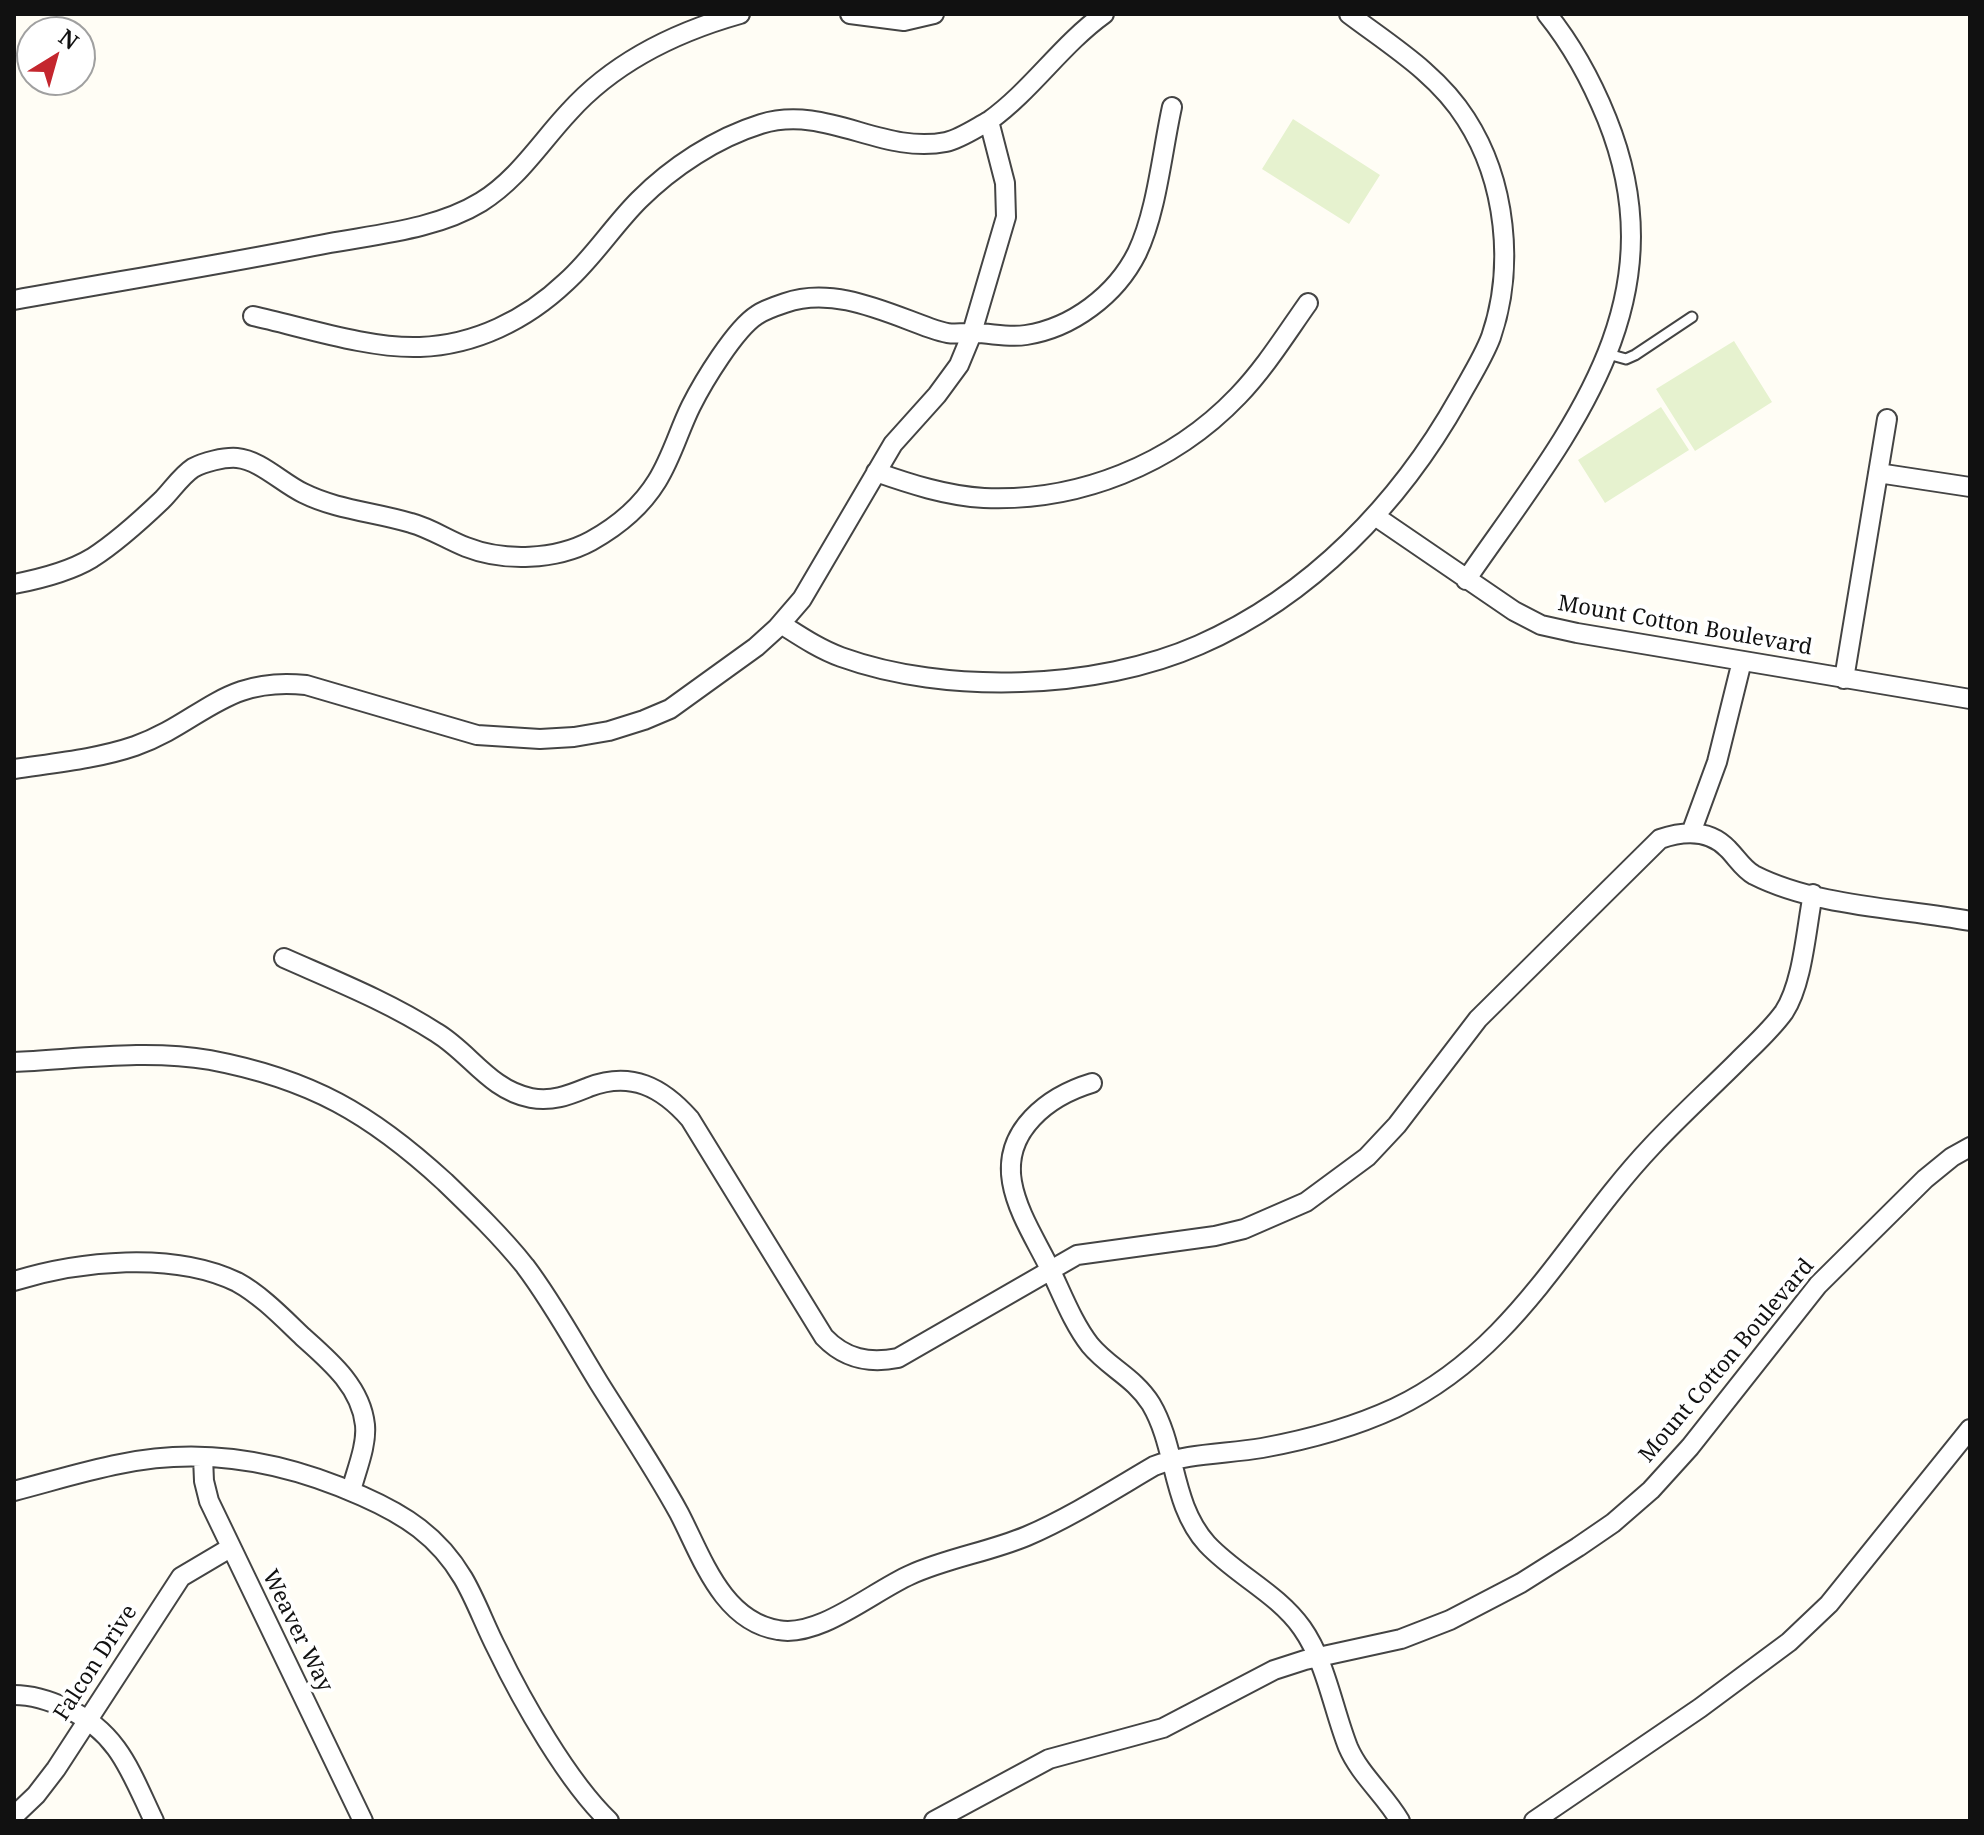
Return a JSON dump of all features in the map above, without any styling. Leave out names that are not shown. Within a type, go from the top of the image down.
[{"type":"street","points":[[14,300],[423,225],[448,216],[479,203],[506,183],[535,154],[569,111],[639,55],[702,25],[740,14]]},
{"type":"street","points":[[850,14],[904,21],[934,14]]},
{"type":"street","points":[[253,316],[375,343],[418,347],[458,342],[496,330],[535,308],[568,281],[640,198],[681,165],[737,132],[777,119],[819,120],[913,145],[948,142],[989,121],[1033,84],[1081,31],[1104,14]]},
{"type":"street","points":[[781,624],[839,656],[874,667],[946,679],[1023,683],[1130,669],[1197,646],[1246,622],[1289,595],[1375,516],[1418,465],[1480,360],[1491,336],[1505,268],[1504,235],[1495,188],[1483,151],[1466,119],[1423,70],[1349,14]]},
{"type":"street","points":[[1466,580],[1574,424],[1591,394],[1619,323],[1628,281],[1632,235],[1629,194],[1617,144],[1597,95],[1547,14]]},
{"type":"street","points":[[14,584],[43,579],[90,559],[133,527],[189,470],[204,463],[237,458],[340,508],[416,524],[470,549],[513,557],[551,554],[587,543],[622,522],[641,503],[657,481],[692,404],[736,333],[757,314],[788,302],[820,297],[859,304],[953,336],[972,333],[1025,335],[1052,329],[1101,299],[1122,277],[1145,231],[1172,107]]},
{"type":"street","points":[[14,769],[91,757],[136,745],[226,695],[280,682],[306,685],[477,735],[540,739],[609,731],[670,709],[711,681],[781,624],[802,599],[893,444],[959,365],[972,333],[1006,217],[1005,183],[989,121]]},
{"type":"street","points":[[876,472],[911,484],[981,498],[1057,493],[1124,474],[1188,439],[1236,398],[1308,303]]},
{"type":"street","points":[[1844,679],[1887,419]]},
{"type":"street","points":[[1878,473],[1970,487]]},
{"type":"street","name":"Mount Cotton Boulevard","points":[[1375,516],[1466,580],[1541,625],[1970,699]]},
{"type":"street","points":[[1691,833],[1717,762],[1742,661]]},
{"type":"street","points":[[284,958],[379,1001],[439,1034],[489,1079],[507,1090],[530,1098],[554,1099],[607,1082],[634,1080],[663,1093],[690,1119],[824,1337],[835,1349],[873,1361],[898,1358],[1077,1255],[1215,1236],[1244,1229],[1306,1202],[1367,1157],[1397,1125],[1478,1019],[1660,839],[1680,833],[1711,837],[1727,847],[1751,873],[1813,894],[1877,908],[1970,921]]},
{"type":"street","points":[[14,1062],[123,1057],[207,1060],[250,1069],[322,1094],[352,1109],[400,1141],[469,1205],[525,1266],[669,1496],[733,1608],[764,1627],[795,1632],[823,1623],[914,1573],[1044,1528],[1154,1466],[1170,1460],[1262,1448],[1358,1422],[1395,1408],[1456,1370],[1515,1317],[1634,1165],[1757,1043],[1785,1010],[1793,993],[1813,894]]},
{"type":"street","points":[[1092,1083],[1070,1089],[1052,1100],[1023,1128],[1015,1145],[1011,1178],[1014,1193],[1076,1324],[1089,1344],[1103,1359],[1123,1372],[1152,1405],[1180,1497],[1197,1530],[1208,1545],[1290,1612],[1305,1632],[1349,1749],[1361,1771],[1400,1821]]},
{"type":"street","name":"Mount Cotton Boulevard","points":[[934,1821],[1049,1759],[1163,1728],[1274,1670],[1401,1639],[1450,1620],[1521,1583],[1613,1523],[1651,1490],[1690,1447],[1818,1285],[1925,1179],[1970,1147]]},
{"type":"street","points":[[14,1281],[51,1269],[126,1263],[199,1269],[238,1283],[271,1308],[343,1375],[359,1402],[365,1426],[351,1491]]},
{"type":"street","points":[[1534,1821],[1700,1708],[1789,1642],[1829,1604],[1970,1429]]},
{"type":"street","name":"Weaver Way","points":[[203,1457],[209,1501],[363,1821]]},
{"type":"street","points":[[14,1491],[121,1463],[154,1458],[241,1458],[288,1468],[351,1491],[412,1521],[434,1538],[451,1558],[537,1721],[578,1785],[609,1821]]},
{"type":"street","name":"Falcon Drive","points":[[14,1816],[36,1795],[56,1769],[181,1577],[230,1548]]},
{"type":"street","points":[[14,1695],[29,1695],[55,1703],[89,1719],[106,1734],[120,1750],[154,1821]]},
{"type":"lane","points":[[1608,354],[1626,359],[1692,317]]},
{"type":"green space","points":[[1293,119],[1380,175],[1349,224],[1262,169]]},
{"type":"green space","points":[[1734,341],[1772,402],[1695,451],[1656,389]]},
{"type":"green space","points":[[1661,407],[1689,450],[1605,503],[1578,460]]}]
